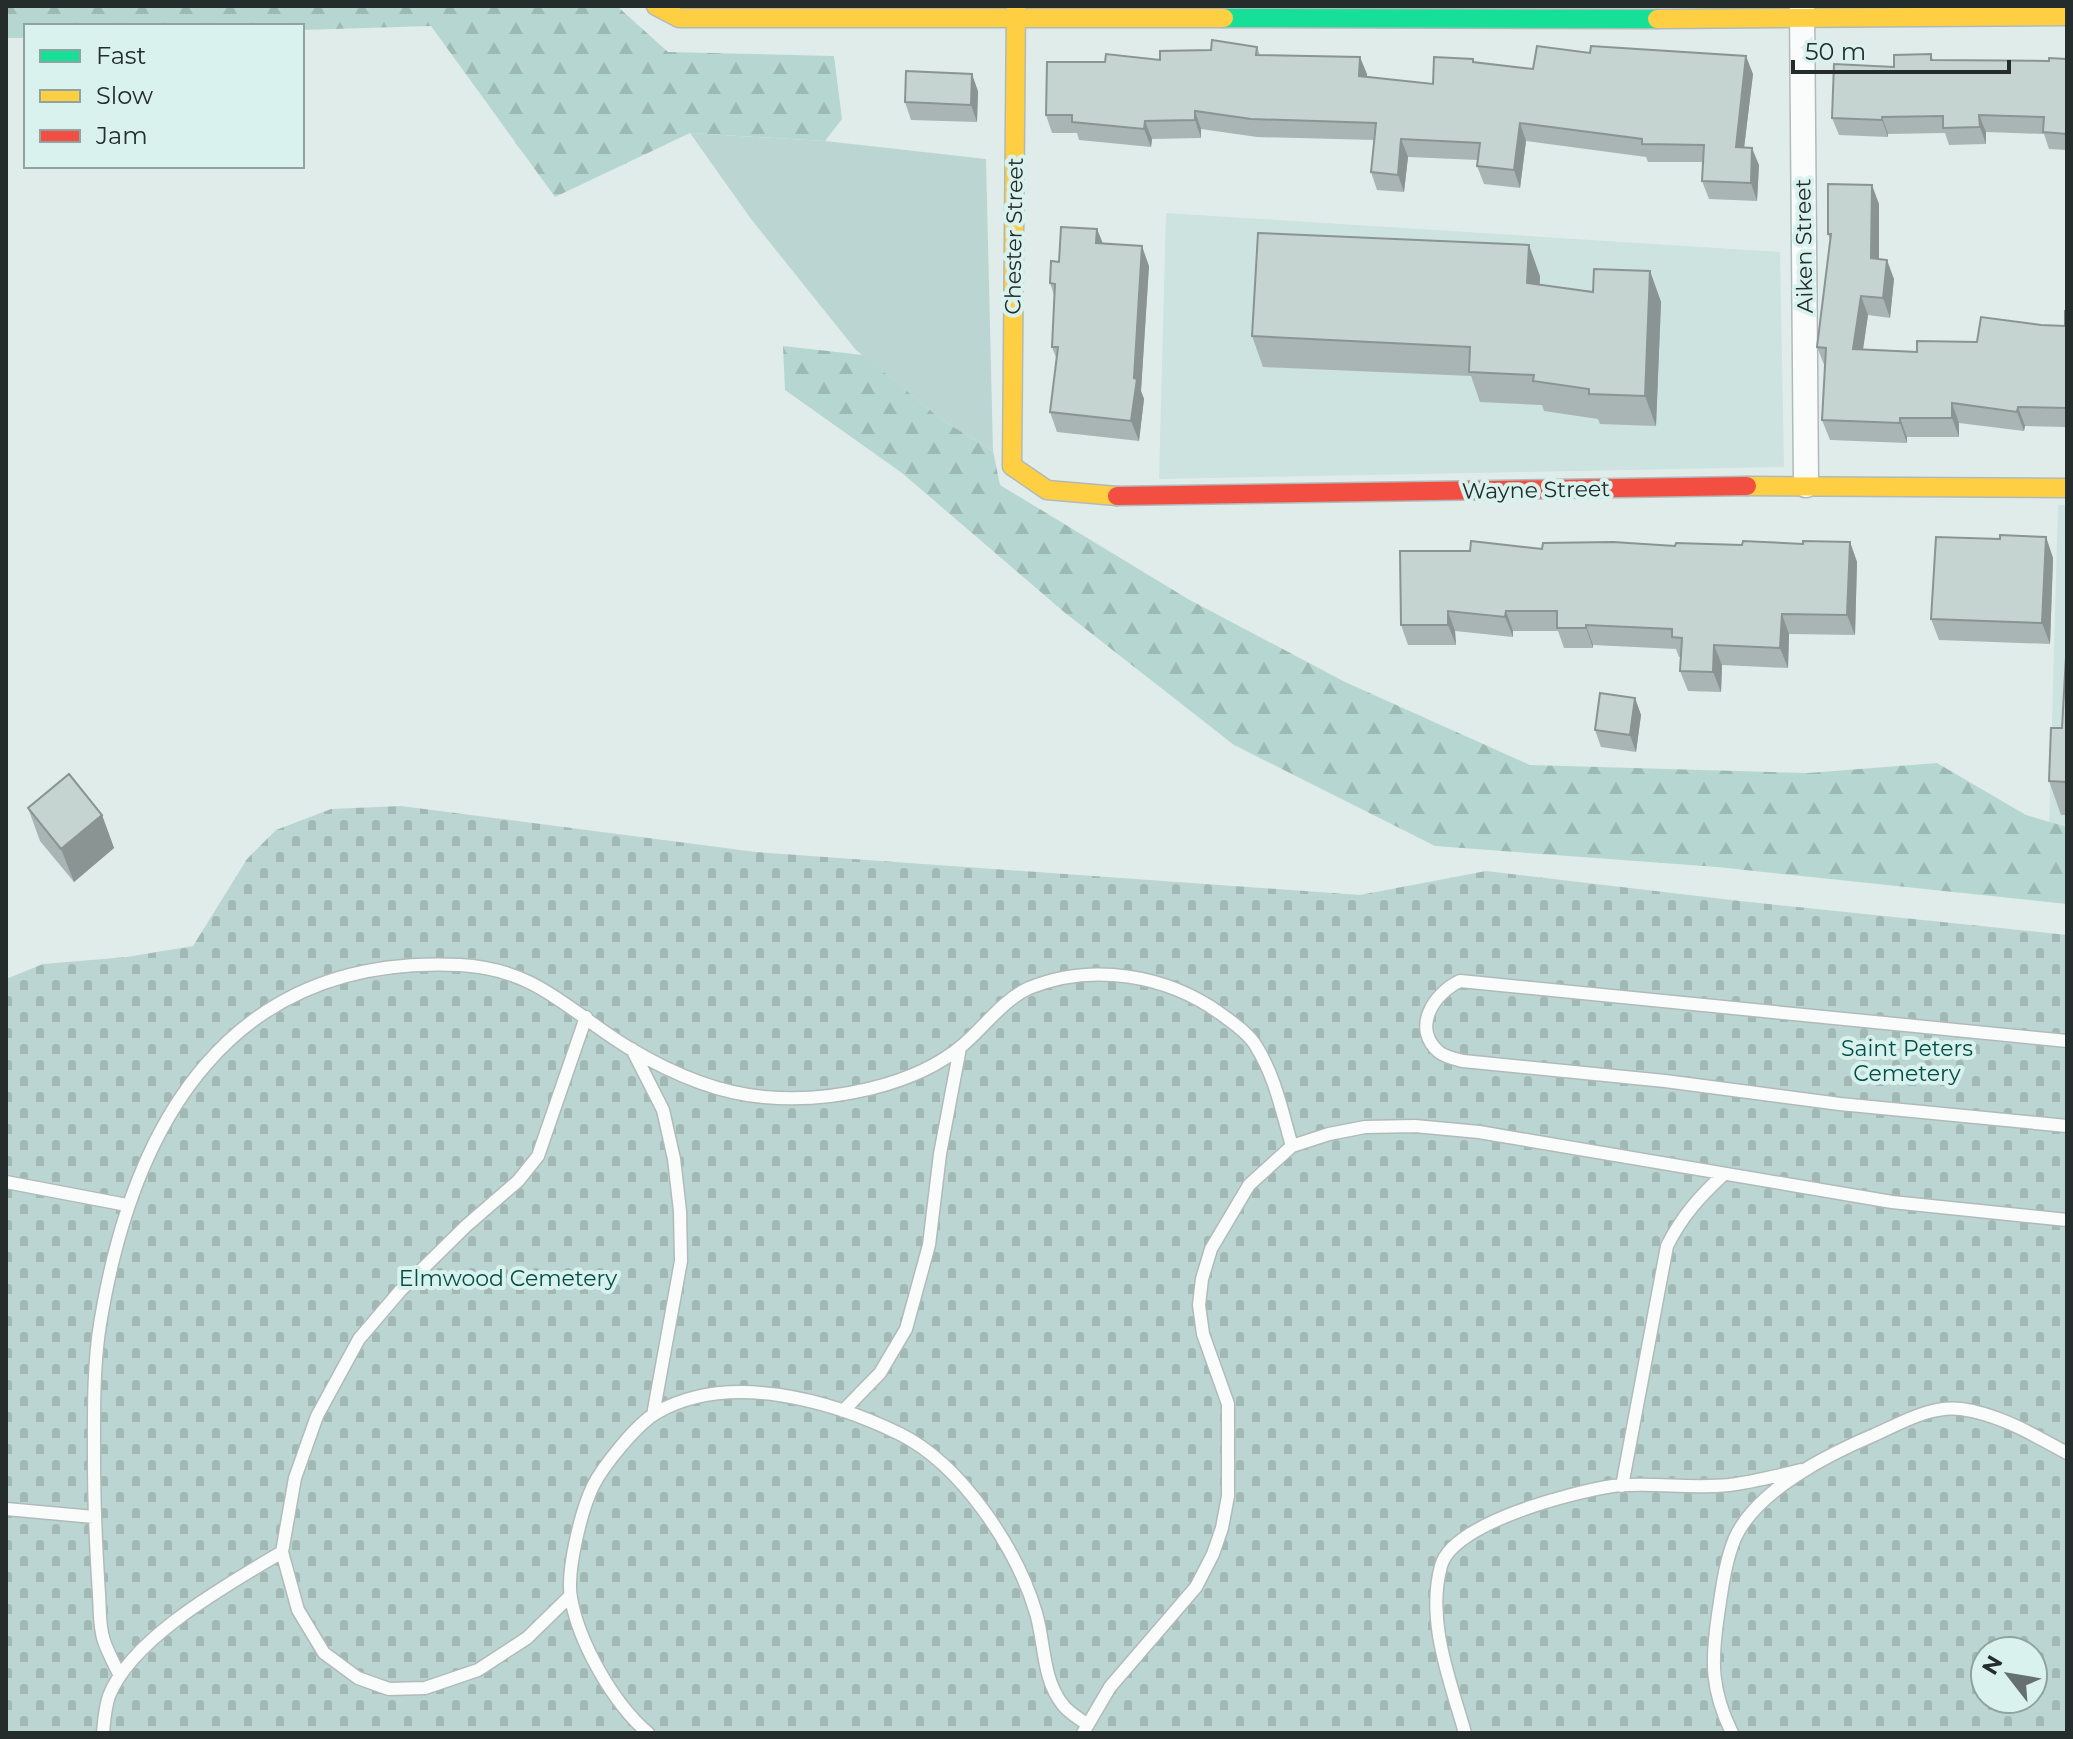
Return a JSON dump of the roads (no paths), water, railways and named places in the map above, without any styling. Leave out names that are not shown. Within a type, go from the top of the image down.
[{"type":"street","points":[[656,6],[679,18],[1016,11],[2067,16]]},
{"type":"street","name":"Chester Street","points":[[1012,466],[1016,11]]},
{"type":"street","name":"Aiken Street","points":[[1802,13],[1806,485]]},
{"type":"street","name":"Wayne Street","points":[[1012,466],[1047,490],[1112,496],[1806,485],[2067,488]]},
{"type":"lane","points":[[120,1676],[102,1637],[94,1517],[94,1411],[99,1329],[127,1205],[159,1132],[187,1089],[217,1052],[246,1025],[283,1000],[329,980],[371,969],[412,965],[492,968],[526,979],[668,1069],[719,1088],[762,1097],[799,1097],[865,1091],[916,1076],[960,1048],[1002,1006],[1025,990],[1062,978],[1106,976],[1150,979],[1173,986],[1204,1002],[1255,1043],[1273,1081],[1292,1146]]},
{"type":"lane","points":[[2067,1041],[1460,981],[1445,988],[1430,1007],[1427,1026],[1430,1041],[1441,1054],[1489,1065],[1665,1081],[1840,1104],[2067,1126]]},
{"type":"lane","points":[[570,1596],[527,1638],[478,1670],[425,1688],[389,1689],[358,1678],[324,1653],[298,1610],[282,1552],[299,1465],[317,1416],[359,1339],[400,1291],[466,1226],[518,1181],[538,1156],[586,1017]]},
{"type":"lane","points":[[843,1411],[880,1373],[906,1329],[929,1245],[940,1154],[960,1048]]},
{"type":"lane","points":[[632,1049],[663,1110],[674,1159],[680,1211],[681,1261],[653,1415]]},
{"type":"lane","points":[[648,1733],[618,1700],[606,1679],[582,1636],[570,1596],[572,1566],[585,1508],[593,1486],[606,1466],[653,1415],[677,1404],[711,1395],[741,1393],[794,1398],[843,1411],[903,1436],[973,1495],[1011,1551],[1027,1587],[1037,1615],[1049,1681],[1063,1706],[1085,1728],[1110,1687],[1196,1587],[1213,1554],[1228,1496],[1228,1404],[1203,1334],[1199,1305],[1202,1279],[1211,1249],[1249,1185],[1292,1146],[1365,1127],[1415,1126],[1479,1132],[1892,1202],[2067,1220]]},
{"type":"lane","points":[[1622,1486],[1667,1246],[1679,1222],[1696,1200],[1724,1174]]},
{"type":"lane","points":[[6,1182],[127,1205]]},
{"type":"lane","points":[[1732,1733],[1716,1696],[1714,1667],[1716,1629],[1727,1562],[1736,1535],[1751,1514],[1779,1489],[1846,1447],[1930,1411],[1959,1409],[2016,1426],[2067,1453]]},
{"type":"lane","points":[[1465,1733],[1448,1673],[1435,1606],[1441,1562],[1462,1539],[1494,1521],[1536,1505],[1622,1486],[1730,1485],[1811,1467]]},
{"type":"lane","points":[[6,1509],[94,1517]]},
{"type":"lane","points":[[103,1733],[108,1698],[120,1676],[157,1636],[188,1611],[282,1552]]},
{"type":"park label","name":"Saint Peters Cemetery","points":[[1907,1060]]},
{"type":"park label","name":"Elmwood Cemetery","points":[[508,1278]]}]
